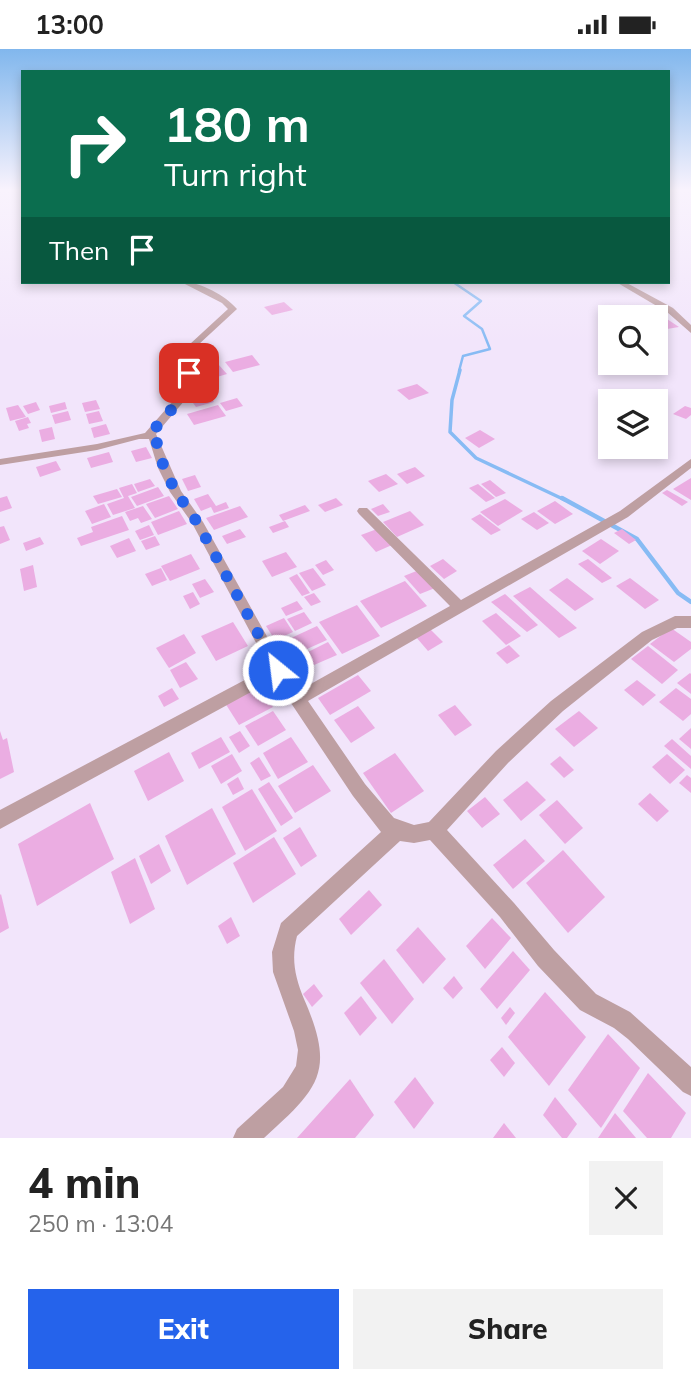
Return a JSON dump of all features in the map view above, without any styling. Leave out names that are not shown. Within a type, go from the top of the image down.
[{"type":"street","points":[[0,462],[97,447],[150,434],[175,408],[189,387],[189,365],[194,344],[233,309],[232,305],[190,284]]},
{"type":"street","points":[[624,284],[670,310],[691,330]]},
{"type":"street","points":[[150,434],[156,440],[164,468],[176,492],[197,522],[278,670],[359,790],[387,825],[397,831],[414,834],[434,830],[502,757],[557,706],[647,636],[675,622],[691,622]]},
{"type":"street","points":[[298,699],[624,514],[691,462]]},
{"type":"street","points":[[363,511],[461,608]]},
{"type":"street","points":[[0,820],[278,670]]},
{"type":"street","points":[[434,830],[588,1002],[622,1020],[636,1031],[691,1084]]},
{"type":"street","points":[[246,1138],[298,1089],[311,1060],[311,1044],[290,993],[281,962],[281,946],[288,930],[397,831]]},
{"type":"building","points":[[284,302],[293,310],[272,315],[264,307]]},
{"type":"building","points":[[668,320],[679,327],[668,329]]},
{"type":"building","points":[[252,355],[260,365],[233,372],[225,362]]},
{"type":"building","points":[[218,364],[227,374],[207,380],[198,369]]},
{"type":"building","points":[[417,384],[429,393],[409,400],[397,390]]},
{"type":"building","points":[[207,391],[214,402],[196,407],[188,396]]},
{"type":"building","points":[[237,398],[243,406],[226,411],[220,403]]},
{"type":"building","points":[[96,400],[100,409],[85,412],[82,403]]},
{"type":"building","points":[[36,402],[40,410],[28,414],[23,406]]},
{"type":"building","points":[[65,402],[67,409],[51,413],[49,406]]},
{"type":"building","points":[[18,405],[26,417],[10,421],[6,408]]},
{"type":"building","points":[[218,405],[226,416],[194,425],[187,414]]},
{"type":"building","points":[[685,406],[691,408],[691,415],[686,419],[673,414]]},
{"type":"building","points":[[68,411],[71,420],[55,424],[52,415]]},
{"type":"building","points":[[99,411],[103,421],[89,424],[86,414]]},
{"type":"building","points":[[28,417],[31,423],[27,424],[29,428],[19,431],[15,421]]},
{"type":"building","points":[[106,424],[110,434],[94,438],[91,428]]},
{"type":"building","points":[[52,427],[55,439],[42,442],[39,430]]},
{"type":"building","points":[[480,430],[495,439],[479,448],[465,438]]},
{"type":"building","points":[[146,447],[152,458],[136,462],[131,451]]},
{"type":"building","points":[[109,452],[113,462],[91,468],[87,458]]},
{"type":"building","points":[[56,461],[61,470],[40,477],[36,467]]},
{"type":"building","points":[[415,467],[425,476],[407,484],[397,474]]},
{"type":"building","points":[[386,474],[398,484],[379,492],[368,481]]},
{"type":"building","points":[[195,475],[201,487],[188,491],[182,479]]},
{"type":"building","points":[[691,478],[691,500],[673,489]]},
{"type":"building","points":[[150,479],[155,486],[138,492],[134,484]]},
{"type":"building","points":[[490,480],[506,493],[496,497],[481,484]]},
{"type":"building","points":[[132,484],[137,493],[128,496],[135,508],[113,515],[107,504],[124,498],[119,488]]},
{"type":"building","points":[[478,484],[495,498],[486,502],[469,488]]},
{"type":"building","points":[[158,487],[164,496],[137,506],[131,497]]},
{"type":"building","points":[[117,489],[122,497],[98,504],[93,496]]},
{"type":"building","points":[[667,490],[688,502],[682,506],[662,493]]},
{"type":"building","points":[[208,494],[216,506],[226,502],[229,508],[214,513],[211,507],[201,511],[194,499]]},
{"type":"building","points":[[7,496],[12,508],[0,512],[0,498]]},
{"type":"building","points":[[169,496],[178,509],[155,518],[146,504]]},
{"type":"building","points":[[336,498],[343,505],[325,512],[318,505]]},
{"type":"building","points":[[505,499],[523,511],[498,526],[480,512]]},
{"type":"building","points":[[555,501],[573,514],[555,524],[537,511]]},
{"type":"building","points":[[104,504],[111,517],[92,524],[85,511]]},
{"type":"building","points":[[383,504],[390,512],[378,516],[371,509]]},
{"type":"building","points":[[305,505],[310,511],[283,521],[279,515]]},
{"type":"building","points":[[143,506],[152,519],[141,523],[138,518],[130,521],[125,512]]},
{"type":"building","points":[[240,506],[248,517],[214,530],[206,518]]},
{"type":"building","points":[[179,511],[187,524],[158,535],[151,522]]},
{"type":"building","points":[[410,511],[424,525],[397,537],[383,522]]},
{"type":"building","points":[[534,512],[549,523],[537,530],[521,519]]},
{"type":"building","points":[[480,514],[501,530],[491,535],[471,519]]},
{"type":"building","points":[[122,516],[129,530],[81,546],[77,538],[93,532],[91,527]]},
{"type":"building","points":[[285,521],[289,527],[273,533],[269,527]]},
{"type":"building","points":[[149,525],[154,535],[140,540],[135,531]]},
{"type":"building","points":[[4,526],[10,540],[0,544],[0,527]]},
{"type":"building","points":[[240,529],[246,537],[227,544],[222,536]]},
{"type":"building","points":[[377,529],[392,545],[376,552],[361,535]]},
{"type":"building","points":[[622,529],[636,540],[629,544],[614,533]]},
{"type":"building","points":[[155,536],[160,545],[146,550],[141,541]]},
{"type":"building","points":[[40,537],[44,544],[26,551],[23,543]]},
{"type":"building","points":[[129,538],[136,551],[117,558],[110,546]]},
{"type":"building","points":[[601,539],[619,551],[600,564],[582,551]]},
{"type":"building","points":[[286,552],[297,567],[272,577],[262,561]]},
{"type":"building","points":[[191,554],[200,569],[170,581],[161,566]]},
{"type":"building","points":[[443,559],[457,571],[444,579],[430,566]]},
{"type":"building","points":[[588,559],[612,578],[602,583],[578,564]]},
{"type":"building","points":[[326,560],[334,570],[323,575],[315,565]]},
{"type":"building","points":[[33,565],[37,587],[24,591],[20,569]]},
{"type":"building","points":[[161,568],[167,580],[152,586],[145,574]]},
{"type":"building","points":[[313,568],[326,585],[312,591],[299,573]]},
{"type":"building","points":[[419,570],[435,588],[420,594],[404,576]]},
{"type":"building","points":[[297,574],[310,593],[302,596],[289,578]]},
{"type":"building","points":[[567,578],[594,599],[575,611],[549,590]]},
{"type":"building","points":[[630,578],[659,600],[645,609],[616,586]]},
{"type":"building","points":[[205,579],[214,592],[200,598],[192,584]]},
{"type":"building","points":[[405,581],[427,606],[381,628],[360,601]]},
{"type":"building","points":[[530,587],[577,628],[559,638],[513,596]]},
{"type":"building","points":[[193,592],[200,604],[190,609],[183,596]]},
{"type":"building","points":[[314,593],[321,602],[311,606],[304,597]]},
{"type":"building","points":[[505,594],[538,625],[527,632],[491,602]]},
{"type":"building","points":[[297,601],[303,609],[286,616],[281,608]]},
{"type":"building","points":[[357,605],[380,636],[342,654],[319,622]]},
{"type":"building","points":[[304,612],[312,623],[295,631],[287,619]]},
{"type":"building","points":[[496,613],[521,636],[506,645],[482,621]]},
{"type":"building","points":[[284,618],[293,632],[275,640],[266,626]]},
{"type":"building","points":[[233,622],[248,646],[216,661],[201,636]]},
{"type":"building","points":[[317,626],[327,640],[298,653],[289,639]]},
{"type":"building","points":[[671,628],[691,642],[691,649],[674,662],[650,644]]},
{"type":"building","points":[[430,629],[443,642],[428,651],[416,637]]},
{"type":"building","points":[[184,634],[196,653],[169,668],[156,648]]},
{"type":"building","points":[[328,642],[337,655],[314,665],[306,653]]},
{"type":"building","points":[[509,645],[520,656],[507,664],[496,653]]},
{"type":"building","points":[[648,646],[678,670],[662,684],[631,659]]},
{"type":"building","points":[[186,662],[198,679],[180,688],[170,670]]},
{"type":"building","points":[[691,674],[691,694],[677,683]]},
{"type":"building","points":[[358,675],[371,691],[330,715],[318,698]]},
{"type":"building","points":[[637,680],[656,695],[643,706],[624,690]]},
{"type":"building","points":[[259,685],[273,707],[239,725],[225,703]]},
{"type":"building","points":[[172,688],[179,699],[164,707],[158,696]]},
{"type":"building","points":[[676,688],[691,699],[691,714],[683,721],[659,702]]},
{"type":"building","points":[[455,705],[472,725],[455,736],[438,715]]},
{"type":"building","points":[[358,706],[375,728],[351,743],[334,720]]},
{"type":"building","points":[[273,711],[286,730],[258,746],[245,726]]},
{"type":"building","points":[[579,711],[598,728],[574,747],[555,729]]},
{"type":"building","points":[[691,728],[691,749],[679,739]]},
{"type":"building","points":[[0,731],[3,740],[7,738],[14,772],[0,779]]},
{"type":"building","points":[[240,731],[250,746],[239,753],[229,737]]},
{"type":"building","points":[[221,737],[230,752],[199,769],[191,753]]},
{"type":"building","points":[[291,737],[308,762],[278,779],[263,753]]},
{"type":"building","points":[[672,739],[691,756],[691,769],[664,746]]},
{"type":"building","points":[[169,752],[184,781],[148,801],[134,771]]},
{"type":"building","points":[[395,753],[424,791],[391,813],[363,773]]},
{"type":"building","points":[[232,754],[242,771],[221,784],[211,766]]},
{"type":"building","points":[[667,754],[685,770],[670,784],[652,767]]},
{"type":"building","points":[[560,756],[574,770],[564,778],[550,764]]},
{"type":"building","points":[[259,757],[271,776],[261,781],[250,763]]},
{"type":"building","points":[[313,765],[331,791],[295,813],[278,786]]},
{"type":"building","points":[[687,775],[691,778],[691,793],[679,783]]},
{"type":"building","points":[[238,777],[244,789],[233,795],[227,784]]},
{"type":"building","points":[[527,781],[546,800],[521,821],[503,800]]},
{"type":"building","points":[[269,782],[293,818],[281,826],[258,789]]},
{"type":"building","points":[[252,789],[277,831],[245,851],[222,807]]},
{"type":"building","points":[[650,793],[669,811],[657,822],[638,804]]},
{"type":"building","points":[[485,797],[500,814],[482,828],[467,811]]},
{"type":"building","points":[[557,800],[583,828],[565,844],[539,815]]},
{"type":"building","points":[[90,803],[114,859],[37,906],[18,844]]},
{"type":"building","points":[[212,808],[236,854],[187,885],[165,836]]},
{"type":"building","points":[[300,827],[317,856],[301,867],[283,838]]},
{"type":"building","points":[[274,837],[296,874],[253,903],[233,863]]},
{"type":"building","points":[[525,839],[545,861],[513,889],[493,865]]},
{"type":"building","points":[[159,844],[171,871],[151,884],[139,856]]},
{"type":"building","points":[[563,850],[605,897],[568,933],[526,883]]},
{"type":"building","points":[[135,858],[155,909],[130,924],[111,872]]},
{"type":"building","points":[[369,890],[382,905],[351,935],[339,919]]},
{"type":"building","points":[[0,895],[9,928],[0,933]]},
{"type":"building","points":[[231,917],[240,936],[227,944],[218,926]]},
{"type":"building","points":[[492,918],[511,938],[485,969],[466,946]]},
{"type":"building","points":[[418,927],[446,959],[423,984],[396,950]]},
{"type":"building","points":[[513,951],[530,970],[497,1009],[480,989]]},
{"type":"building","points":[[384,959],[414,999],[392,1024],[360,983]]},
{"type":"building","points":[[454,976],[463,988],[453,999],[443,988]]},
{"type":"building","points":[[314,984],[323,996],[312,1007],[303,994]]},
{"type":"building","points":[[545,992],[586,1037],[549,1086],[508,1037]]},
{"type":"building","points":[[361,996],[377,1018],[360,1036],[344,1013]]},
{"type":"building","points":[[510,1007],[515,1013],[506,1025],[501,1018]]},
{"type":"building","points":[[608,1034],[640,1068],[601,1128],[568,1090]]},
{"type":"building","points":[[502,1047],[515,1063],[504,1077],[490,1060]]},
{"type":"building","points":[[648,1073],[686,1113],[671,1138],[647,1138],[623,1111]]},
{"type":"building","points":[[415,1077],[434,1103],[414,1129],[394,1102]]},
{"type":"building","points":[[350,1079],[374,1115],[355,1138],[297,1138]]},
{"type":"building","points":[[555,1097],[577,1124],[567,1138],[562,1138],[543,1115]]},
{"type":"building","points":[[615,1113],[636,1138],[598,1138]]},
{"type":"building","points":[[504,1123],[516,1138],[493,1138]]},
{"type":"waterway","points":[[456,284],[481,301],[464,316],[482,329],[490,349],[463,356],[459,371]]},
{"type":"waterway","points":[[460,370],[452,400],[450,432],[476,458],[565,500]]},
{"type":"waterway","points":[[562,498],[637,539],[678,593],[691,602]]},
{"type":"route","points":[[189,373],[190,382],[186,393],[167,418],[150,434],[156,440],[164,468],[176,492],[197,522],[278,670]]}]
